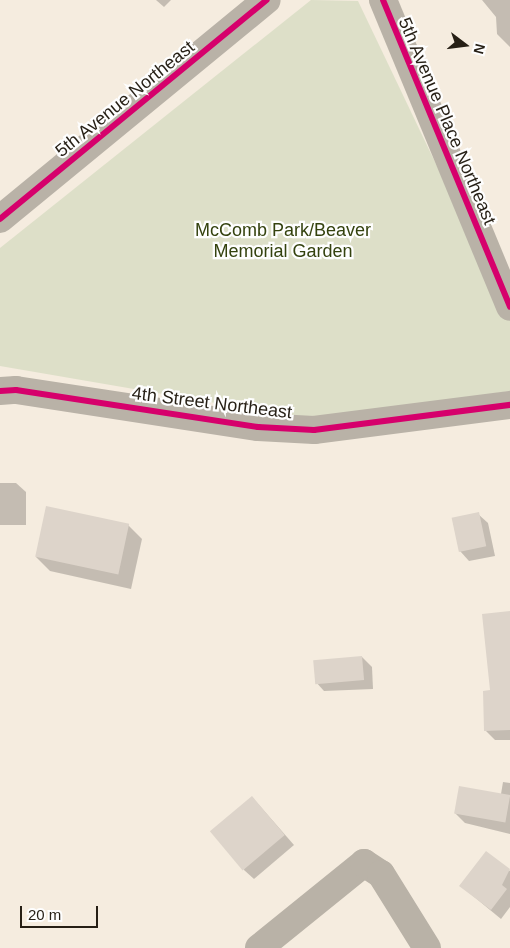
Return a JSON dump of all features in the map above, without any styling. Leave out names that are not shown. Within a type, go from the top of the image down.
[{"type":"street","name":"5th Avenue Northeast","points":[[0,219],[267,0]]},
{"type":"street","name":"5th Avenue Place Northeast","points":[[383,0],[510,307]]},
{"type":"street","name":"4th Street Northeast","points":[[0,392],[16,390],[258,427],[314,430],[510,405]]},
{"type":"street","points":[[259,948],[345,874],[364,863],[381,874],[428,948]]},
{"type":"green space","name":"McComb Park/Beaver Memorial Garden","points":[[311,0],[358,1],[510,319],[510,391],[315,420],[0,366],[0,248]]},
{"type":"building","points":[[46,506],[129,524],[118,575],[35,557]]},
{"type":"building","points":[[479,512],[486,546],[459,552],[452,518]]},
{"type":"building","points":[[510,611],[510,730],[484,731],[483,691],[490,690],[482,614]]},
{"type":"building","points":[[362,656],[364,680],[315,684],[313,660]]},
{"type":"building","points":[[459,786],[510,795],[505,823],[454,814]]},
{"type":"building","points":[[252,796],[285,835],[243,870],[210,831]]},
{"type":"building","points":[[486,851],[510,869],[502,885],[507,889],[491,910],[459,886]]},
{"type":"cycle path","points":[[0,219],[267,0]]},
{"type":"cycle path","points":[[383,0],[510,307]]},
{"type":"cycle path","points":[[0,391],[16,390],[258,427],[314,430],[510,405]]}]
